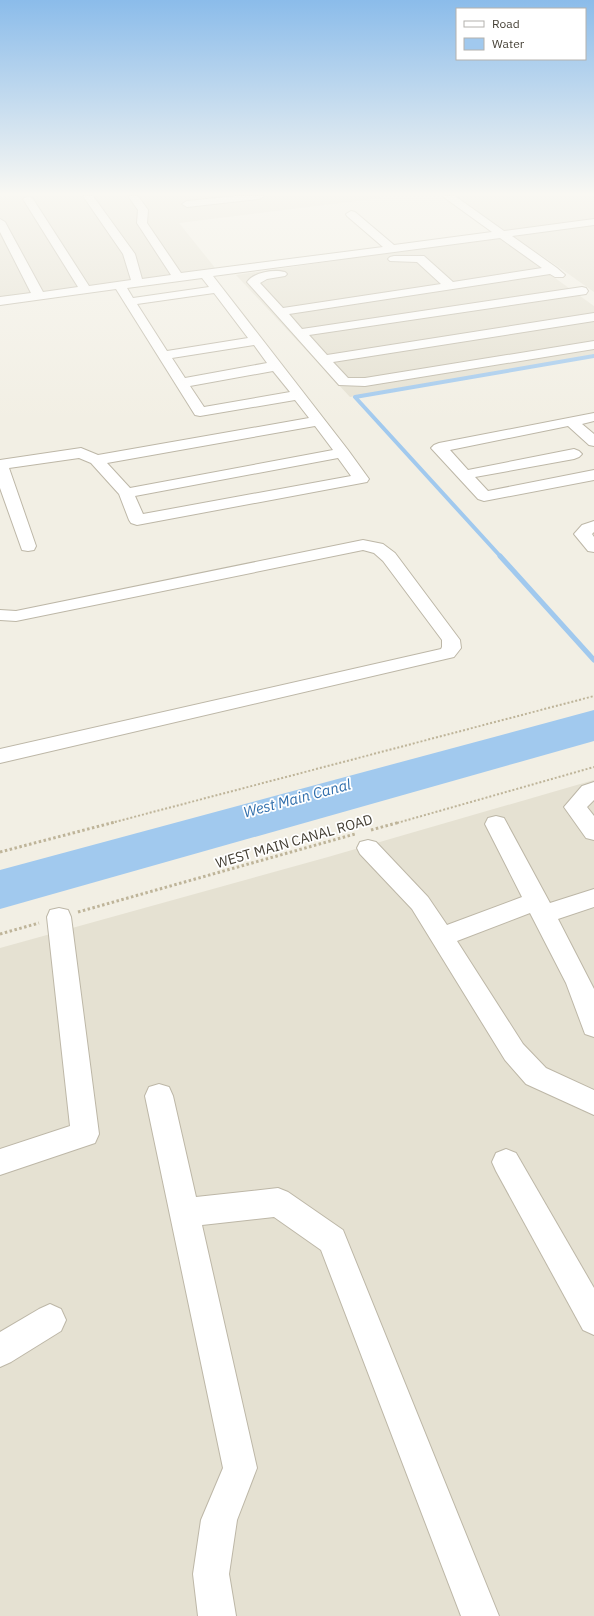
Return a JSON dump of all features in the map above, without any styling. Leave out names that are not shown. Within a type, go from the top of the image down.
[{"type":"street","points":[[26,271],[39,296]]},
{"type":"street","points":[[74,271],[86,290]]},
{"type":"street","points":[[134,271],[138,283]]},
{"type":"street","points":[[174,271],[178,278]]},
{"type":"street","points":[[0,301],[224,271]]},
{"type":"street","points":[[300,271],[264,276],[254,282],[344,382],[365,382],[594,345]]},
{"type":"street","points":[[435,271],[451,286]]},
{"type":"street","points":[[280,312],[544,271]]},
{"type":"street","points":[[299,333],[585,293],[555,271]]},
{"type":"street","points":[[28,546],[0,465],[81,453],[96,460],[126,493],[137,520],[362,479],[205,274]]},
{"type":"street","points":[[119,285],[211,425]]},
{"type":"street","points":[[129,302],[217,289]]},
{"type":"street","points":[[323,360],[594,317]]},
{"type":"street","points":[[164,355],[257,341]]},
{"type":"street","points":[[182,383],[276,366]]},
{"type":"street","points":[[96,460],[211,425],[299,395]]},
{"type":"street","points":[[594,417],[542,426],[439,448],[484,496],[594,473]]},
{"type":"street","points":[[211,425],[319,421]]},
{"type":"street","points":[[571,421],[594,442]]},
{"type":"street","points":[[542,426],[594,473]]},
{"type":"street","points":[[126,493],[343,453]]},
{"type":"street","points":[[464,475],[574,454]]},
{"type":"street","points":[[594,526],[588,528],[582,534],[594,547]]},
{"type":"street","points":[[0,615],[16,616],[363,545],[375,546],[386,554],[451,640],[452,648],[447,653],[0,756]]},
{"type":"street","points":[[594,790],[590,791],[575,807],[594,832]]},
{"type":"street","points":[[496,824],[579,984],[594,1026]]},
{"type":"street","points":[[363,838],[420,903],[514,1052],[527,1067],[536,1076],[594,1104]]},
{"type":"street","points":[[441,937],[540,908],[594,898]]},
{"type":"street","points":[[0,1162],[85,1134],[59,917]]},
{"type":"street","points":[[160,1096],[240,1468],[219,1520],[210,1574],[218,1616]]},
{"type":"street","points":[[506,1162],[594,1319]]},
{"type":"street","points":[[185,1213],[278,1202],[332,1240],[480,1616]]},
{"type":"street","points":[[0,1351],[50,1320]]},
{"type":"path","points":[[0,852],[594,696]]},
{"type":"path","name":"WEST MAIN CANAL ROAD","points":[[0,934],[59,917],[363,838],[594,767]]},
{"type":"shaded area","points":[[0,271],[198,271],[0,298]]},
{"type":"shaded area","points":[[261,271],[546,271],[594,306],[594,357],[350,397],[236,275]]},
{"type":"shaded area","points":[[565,271],[594,271],[594,292]]},
{"type":"shaded area","points":[[594,780],[594,1616],[0,1616],[0,948],[328,857]]},
{"type":"water","name":"West Main Canal","points":[[594,710],[594,741],[0,909],[0,870]]},
{"type":"waterway","points":[[501,557],[355,397],[594,356]]},
{"type":"waterway","points":[[500,556],[594,660]]}]
